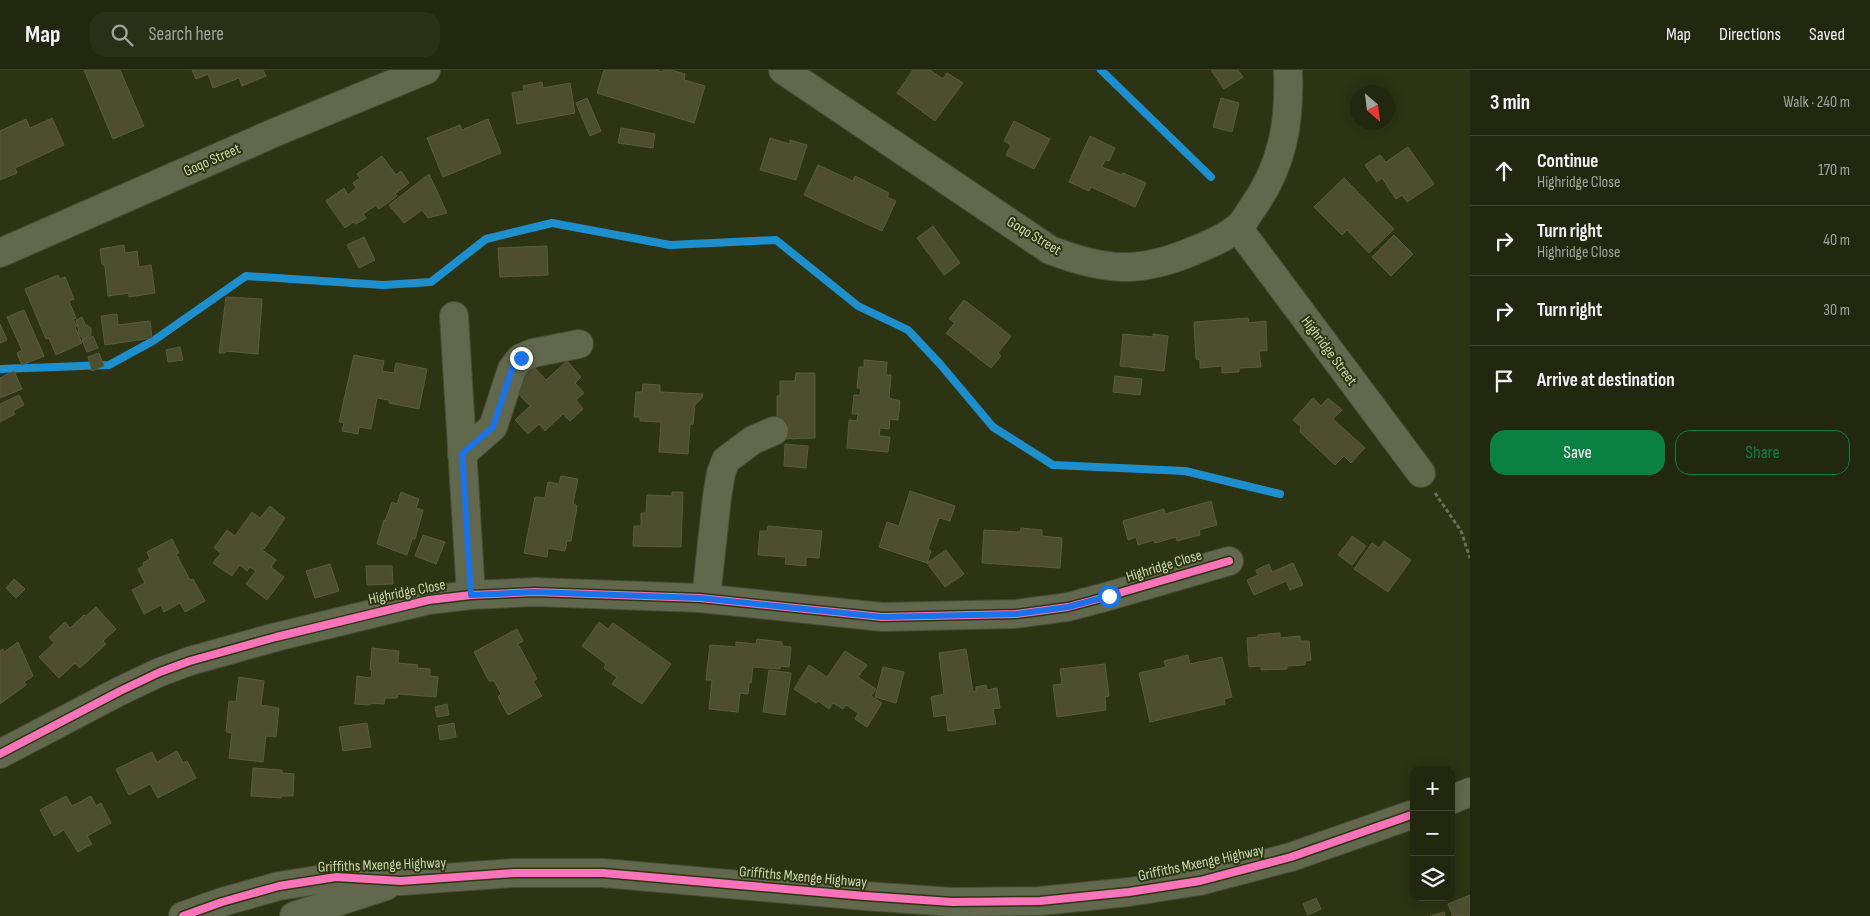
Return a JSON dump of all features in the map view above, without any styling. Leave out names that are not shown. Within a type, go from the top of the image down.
[{"type":"street","name":"Goqo Street","points":[[0,253],[276,132],[426,70]]},
{"type":"street","name":"Goqo Street","points":[[784,70],[1050,250],[1077,260],[1102,266],[1139,268],[1174,260],[1204,247],[1238,228],[1258,200],[1277,164],[1287,126],[1288,70]]},
{"type":"street","name":"Highridge Street","points":[[1238,228],[1421,474]]},
{"type":"street","points":[[454,316],[471,595]]},
{"type":"street","points":[[462,454],[493,427],[512,369],[521,358],[534,352],[579,344]]},
{"type":"street","points":[[706,598],[717,497],[723,467],[726,460],[738,450],[753,440],[774,431]]},
{"type":"street","name":"Highridge Close","points":[[0,754],[120,691],[160,672],[190,661],[276,637],[429,600],[471,595],[535,592],[706,598],[882,617],[1016,614],[1068,607],[1229,561]]},
{"type":"street","points":[[1455,798],[1470,792]]},
{"type":"street","name":"Griffiths Mxenge Highway","points":[[183,916],[222,902],[279,886],[336,877],[402,881],[514,873],[603,873],[952,902],[1040,901],[1129,892],[1200,881],[1291,857],[1410,815]]},
{"type":"street","name":"Griffiths Mxenge Highway","points":[[294,916],[402,881]]},
{"type":"path","points":[[1421,474],[1461,531],[1470,558]]},
{"type":"building","points":[[84,70],[120,70],[144,126],[113,139]]},
{"type":"building","points":[[192,70],[263,70],[266,76],[242,86],[239,78],[213,88],[208,74],[196,79]]},
{"type":"building","points":[[604,70],[656,70],[663,72],[663,70],[671,70],[685,74],[684,80],[705,86],[694,123],[597,93]]},
{"type":"building","points":[[913,70],[930,70],[943,79],[947,73],[963,83],[935,121],[897,93]]},
{"type":"building","points":[[1211,70],[1238,70],[1243,77],[1224,89]]},
{"type":"building","points":[[542,82],[543,88],[570,83],[575,113],[517,124],[512,93],[524,91],[523,86]]},
{"type":"building","points":[[587,98],[601,131],[590,136],[576,103]]},
{"type":"building","points":[[1221,98],[1239,103],[1232,132],[1213,127]]},
{"type":"building","points":[[52,118],[64,145],[15,168],[17,173],[0,180],[0,131],[26,119],[30,128]]},
{"type":"building","points":[[488,119],[501,153],[443,177],[427,138],[460,125],[462,130]]},
{"type":"building","points":[[1014,121],[1050,139],[1034,169],[1006,155],[1011,145],[1004,141]]},
{"type":"building","points":[[621,128],[655,134],[653,148],[618,143]]},
{"type":"building","points":[[1090,136],[1115,148],[1109,161],[1105,160],[1102,167],[1122,175],[1123,173],[1146,183],[1135,207],[1091,187],[1089,191],[1069,182]]},
{"type":"building","points":[[770,138],[790,144],[790,140],[807,145],[796,180],[760,170]]},
{"type":"building","points":[[1408,147],[1434,184],[1407,202],[1402,195],[1396,199],[1382,178],[1377,182],[1365,165],[1380,155],[1386,162]]},
{"type":"building","points":[[382,156],[396,175],[401,171],[409,183],[395,194],[397,196],[379,209],[376,205],[363,214],[366,218],[356,224],[353,222],[345,228],[326,201],[344,188],[348,195],[356,188],[353,183],[360,178],[357,174]]},
{"type":"building","points":[[818,165],[853,181],[855,176],[889,193],[887,197],[896,201],[882,231],[804,195]]},
{"type":"building","points":[[429,174],[447,213],[428,218],[422,210],[404,223],[389,205]]},
{"type":"building","points":[[1344,178],[1394,229],[1369,253],[1347,230],[1342,235],[1314,207]]},
{"type":"building","points":[[933,226],[960,263],[944,275],[917,238]]},
{"type":"building","points":[[1394,235],[1413,254],[1391,276],[1372,257]]},
{"type":"building","points":[[364,237],[375,260],[359,268],[347,245]]},
{"type":"building","points":[[124,245],[125,253],[137,251],[139,267],[151,265],[155,293],[129,297],[129,293],[108,296],[105,266],[102,264],[100,249]]},
{"type":"building","points":[[547,246],[548,275],[500,277],[498,248]]},
{"type":"building","points":[[58,275],[60,279],[65,277],[74,299],[69,301],[76,318],[73,319],[77,326],[75,327],[82,343],[56,355],[49,338],[46,339],[25,289]]},
{"type":"building","points":[[226,297],[262,299],[258,354],[226,351],[225,353],[219,353]]},
{"type":"building","points":[[964,300],[1011,336],[998,353],[1001,356],[991,368],[946,333],[955,323],[949,319]]},
{"type":"building","points":[[24,310],[44,356],[22,365],[17,353],[22,350],[7,317]]},
{"type":"building","points":[[117,314],[118,325],[150,321],[152,338],[105,345],[101,316]]},
{"type":"building","points":[[82,317],[85,324],[91,328],[91,335],[83,339],[79,334],[76,320]]},
{"type":"building","points":[[1248,318],[1249,323],[1266,321],[1267,351],[1259,351],[1261,367],[1239,368],[1239,372],[1222,373],[1222,366],[1200,368],[1200,360],[1196,359],[1194,322]]},
{"type":"building","points":[[0,324],[7,340],[0,343]]},
{"type":"building","points":[[1123,334],[1153,337],[1153,334],[1168,336],[1164,371],[1120,366]]},
{"type":"building","points":[[93,336],[98,348],[87,352],[82,340]]},
{"type":"building","points":[[180,347],[183,360],[168,362],[166,350]]},
{"type":"building","points":[[99,353],[104,366],[92,371],[88,357]]},
{"type":"building","points":[[354,355],[384,361],[382,371],[394,373],[396,363],[427,369],[419,409],[389,403],[389,400],[377,398],[371,429],[359,427],[358,434],[342,431],[344,423],[339,422]]},
{"type":"building","points":[[864,360],[887,362],[886,375],[891,375],[889,398],[900,401],[898,420],[890,419],[889,429],[880,428],[879,436],[890,437],[888,452],[847,448],[849,420],[857,421],[858,414],[852,414],[854,395],[860,395],[861,388],[857,388],[859,367],[864,367]]},
{"type":"building","points":[[567,361],[581,377],[575,383],[584,393],[576,400],[583,409],[570,421],[563,414],[545,431],[539,424],[528,434],[515,420],[530,406],[510,385],[532,365],[546,380]]},
{"type":"building","points":[[14,371],[22,389],[0,398],[0,378]]},
{"type":"building","points":[[796,373],[815,373],[815,438],[783,439],[783,420],[777,420],[777,396],[780,396],[780,381],[795,381]]},
{"type":"building","points":[[1115,376],[1142,379],[1140,395],[1113,392]]},
{"type":"building","points":[[643,384],[660,385],[660,392],[703,394],[702,398],[695,405],[693,424],[690,424],[688,454],[659,452],[661,422],[640,421],[640,417],[634,417],[636,392],[642,392]]},
{"type":"building","points":[[19,395],[24,405],[13,411],[15,414],[0,422],[0,404]]},
{"type":"building","points":[[1313,398],[1321,406],[1328,398],[1342,410],[1333,419],[1365,448],[1351,463],[1344,456],[1335,465],[1300,432],[1301,427],[1293,420]]},
{"type":"building","points":[[785,444],[808,446],[806,468],[784,466]]},
{"type":"building","points":[[561,476],[578,479],[573,503],[577,506],[571,541],[567,541],[565,551],[548,548],[547,557],[524,553],[535,497],[545,498],[548,482],[559,484]]},
{"type":"building","points":[[910,491],[955,506],[950,521],[939,518],[928,549],[931,551],[927,563],[879,547],[887,522],[899,526]]},
{"type":"building","points":[[401,492],[419,499],[416,508],[423,510],[415,539],[412,539],[407,555],[377,544],[392,502],[397,504]]},
{"type":"building","points":[[672,492],[683,492],[681,547],[633,546],[634,526],[641,526],[641,513],[646,513],[647,495],[672,496]]},
{"type":"building","points":[[1211,501],[1217,525],[1199,530],[1200,535],[1177,541],[1176,537],[1155,543],[1154,540],[1138,545],[1136,537],[1128,540],[1123,521],[1164,509],[1165,514]]},
{"type":"building","points":[[270,506],[285,518],[264,549],[261,549],[276,560],[271,567],[284,577],[267,600],[246,584],[256,571],[250,567],[247,571],[240,565],[232,576],[213,563],[221,553],[214,548],[227,530],[235,536],[252,512],[260,518]]},
{"type":"building","points":[[768,526],[822,531],[819,558],[806,557],[806,566],[785,564],[786,557],[758,555],[760,531],[767,531]]},
{"type":"building","points":[[1021,528],[1042,530],[1042,536],[1062,538],[1060,568],[982,563],[984,530],[1020,532]]},
{"type":"building","points":[[423,535],[445,542],[436,564],[415,556]]},
{"type":"building","points":[[1352,536],[1366,546],[1352,565],[1338,555]]},
{"type":"building","points":[[172,539],[179,553],[176,554],[190,580],[193,579],[205,601],[185,612],[180,603],[164,612],[161,605],[144,614],[132,590],[145,583],[138,569],[150,559],[147,552]]},
{"type":"building","points":[[1384,541],[1411,560],[1388,592],[1354,569],[1372,543],[1379,548]]},
{"type":"building","points":[[946,550],[964,574],[945,587],[927,563]]},
{"type":"building","points":[[1293,563],[1303,585],[1290,590],[1286,581],[1254,595],[1247,580],[1258,575],[1256,570],[1269,564],[1272,572]]},
{"type":"building","points":[[330,564],[339,591],[315,598],[306,571]]},
{"type":"building","points":[[366,566],[392,566],[393,584],[367,585]]},
{"type":"building","points":[[14,579],[25,589],[16,598],[6,588]]},
{"type":"building","points":[[96,607],[116,629],[103,641],[106,644],[80,668],[75,663],[59,678],[39,657],[54,643],[49,637],[65,622],[70,628]]},
{"type":"building","points":[[599,622],[608,629],[613,623],[671,664],[642,704],[612,684],[617,677],[604,668],[606,664],[582,646]]},
{"type":"building","points":[[517,629],[523,641],[518,644],[537,679],[533,681],[542,696],[508,715],[498,697],[501,694],[494,681],[489,681],[474,652]]},
{"type":"building","points":[[1280,633],[1280,638],[1300,636],[1300,641],[1309,641],[1311,660],[1305,661],[1305,665],[1287,666],[1287,669],[1261,670],[1261,666],[1249,667],[1247,638]]},
{"type":"building","points":[[757,639],[782,642],[782,646],[791,647],[789,667],[780,666],[780,669],[753,667],[748,694],[740,693],[738,712],[709,709],[712,680],[706,680],[710,645],[736,647],[736,642],[756,644]]},
{"type":"building","points":[[18,642],[33,676],[24,682],[26,685],[0,704],[0,651],[3,649],[4,652]]},
{"type":"building","points":[[372,648],[399,651],[398,663],[418,665],[417,668],[430,669],[430,676],[438,677],[436,697],[398,694],[397,698],[385,698],[384,704],[355,704],[357,676],[371,678]]},
{"type":"building","points":[[966,649],[973,692],[976,691],[976,687],[986,685],[987,690],[997,688],[1000,708],[993,709],[996,724],[948,731],[946,715],[934,717],[931,697],[944,694],[939,653]]},
{"type":"building","points":[[845,651],[867,665],[858,677],[876,689],[871,696],[882,703],[867,727],[855,719],[858,713],[846,705],[843,709],[833,703],[829,709],[794,689],[809,665],[827,677]]},
{"type":"building","points":[[1188,655],[1190,664],[1222,657],[1232,697],[1224,699],[1225,704],[1150,722],[1139,673],[1166,667],[1164,661]]},
{"type":"building","points":[[1105,664],[1109,696],[1105,697],[1106,710],[1057,717],[1053,685],[1062,684],[1060,669]]},
{"type":"building","points":[[883,667],[904,672],[896,703],[875,697]]},
{"type":"building","points":[[769,670],[791,673],[785,715],[763,712]]},
{"type":"building","points":[[239,677],[264,681],[261,705],[279,708],[276,737],[266,736],[263,762],[229,758],[232,733],[226,732],[229,701],[236,702]]},
{"type":"building","points":[[447,704],[449,715],[437,717],[435,707]]},
{"type":"building","points":[[367,723],[371,747],[343,751],[339,727]]},
{"type":"building","points":[[454,723],[456,737],[440,740],[438,726]]},
{"type":"building","points":[[177,751],[183,763],[187,761],[196,778],[158,798],[150,784],[129,795],[116,769],[152,752],[157,762]]},
{"type":"building","points":[[253,768],[282,770],[282,773],[294,774],[293,796],[281,796],[281,798],[251,796]]},
{"type":"building","points":[[66,796],[72,806],[91,796],[96,806],[101,803],[111,823],[87,836],[92,844],[78,852],[64,830],[54,836],[40,810]]},
{"type":"building","points":[[1470,895],[1470,916],[1453,916],[1448,904]]},
{"type":"building","points":[[1316,898],[1321,909],[1308,915],[1303,904]]},
{"type":"building","points":[[1444,912],[1445,916],[1430,916]]},
{"type":"waterway","points":[[1101,70],[1211,177]]},
{"type":"waterway","points":[[0,369],[109,365],[153,341],[246,276],[383,285],[431,282],[486,239],[552,223],[670,245],[776,240],[858,306],[908,330],[940,364],[993,427],[1053,465],[1185,471],[1280,494]]},
{"type":"cycle path","points":[[0,754],[120,691],[160,672],[190,661],[276,637],[429,600],[471,595],[535,592],[700,598],[882,617],[1016,614],[1068,607],[1229,561]]},
{"type":"cycle path","points":[[183,916],[222,902],[279,886],[336,877],[401,881],[514,873],[603,873],[952,902],[1040,901],[1129,892],[1200,881],[1291,857],[1410,815]]},
{"type":"route","points":[[521,358],[512,369],[498,417],[493,427],[462,454],[471,595],[535,592],[700,598],[882,617],[1016,614],[1068,607],[1109,596]]}]
